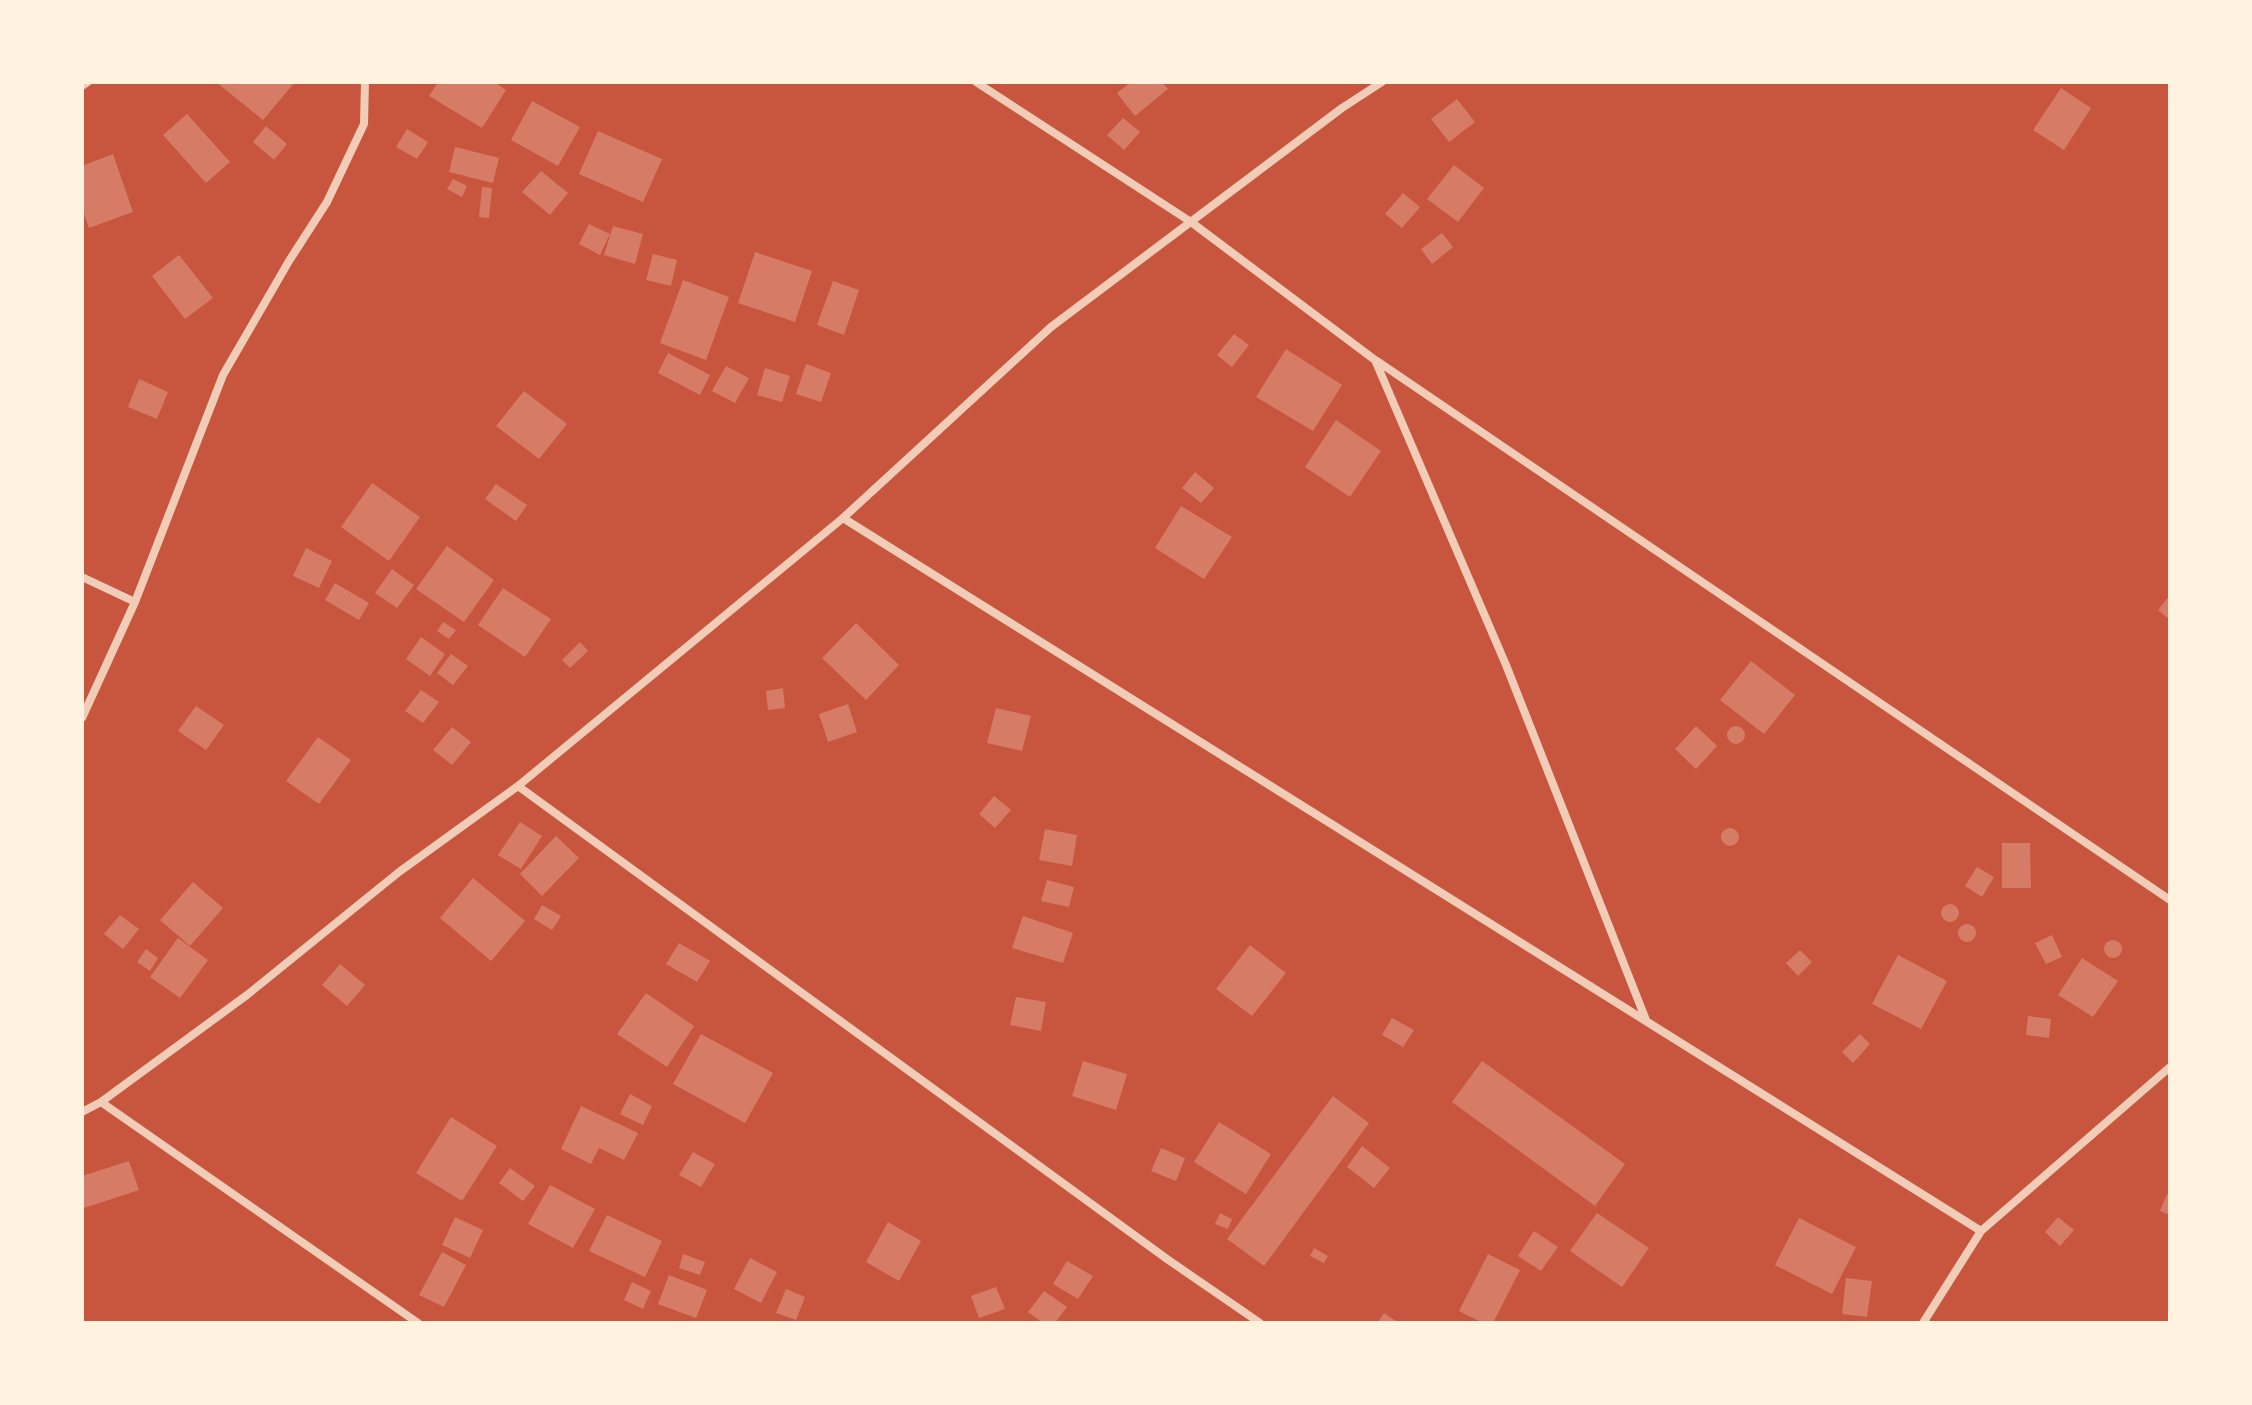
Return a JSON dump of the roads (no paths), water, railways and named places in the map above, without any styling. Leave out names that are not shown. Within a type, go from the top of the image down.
[{"type":"street","points":[[82,86],[88,82]]},
{"type":"street","points":[[82,718],[135,602],[223,375],[327,202],[364,124],[365,82]]},
{"type":"street","points":[[976,82],[1191,222],[1375,360],[2170,900]]},
{"type":"street","points":[[82,1112],[101,1102],[247,995],[399,872],[518,786],[843,518],[1051,327],[1342,108],[1382,82]]},
{"type":"street","points":[[1375,360],[1506,665],[1647,1021]]},
{"type":"street","points":[[843,518],[1981,1231]]},
{"type":"street","points":[[82,577],[135,602]]},
{"type":"street","points":[[518,786],[1167,1259],[1260,1323]]},
{"type":"street","points":[[1923,1323],[1981,1231],[2170,1067]]},
{"type":"street","points":[[101,1102],[418,1323]]}]
